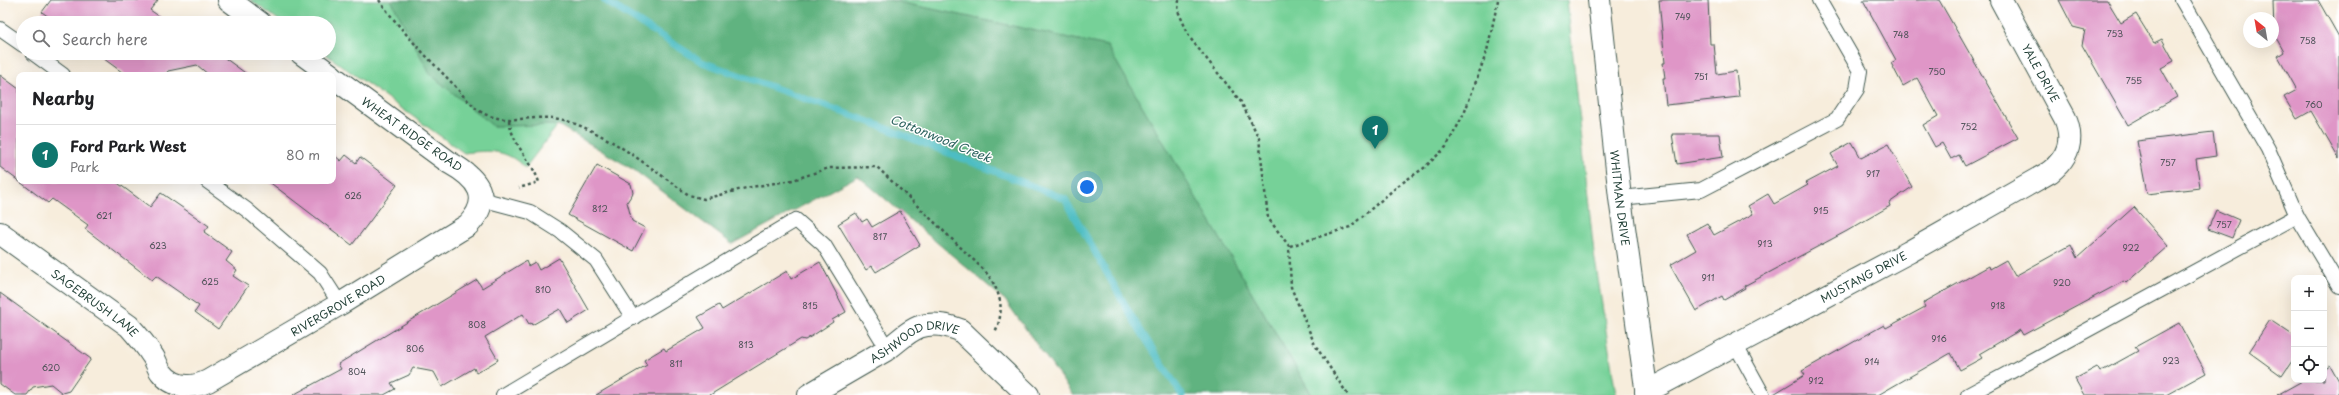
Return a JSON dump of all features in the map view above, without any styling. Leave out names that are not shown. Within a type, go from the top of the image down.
[{"type":"street","points":[[229,0],[251,16]]},
{"type":"street","name":"WHITMAN DRIVE","points":[[1599,0],[1620,198],[1646,394]]},
{"type":"street","name":"YALE DRIVE","points":[[2001,0],[2065,118],[2070,130],[2068,148]]},
{"type":"street","name":"WHEAT RIDGE ROAD","points":[[310,60],[327,72]]},
{"type":"street","name":"WHEAT RIDGE ROAD","points":[[336,79],[450,163],[468,173],[479,189],[481,199]]},
{"type":"street","name":"MUSTANG DRIVE","points":[[1646,394],[1735,344],[1909,252],[2050,172],[2060,164],[2068,148]]},
{"type":"street","name":"RIVERGROVE ROAD","points":[[176,385],[198,386],[340,304],[468,225],[480,209],[481,199]]},
{"type":"street","name":"SAGEBRUSH LANE","points":[[0,233],[129,326],[144,343],[167,379],[176,385]]},
{"type":"street","name":"ASHWOOD DRIVE","points":[[809,395],[887,348],[913,330],[933,324],[947,325],[960,330],[1028,395]]},
{"type":"lane","points":[[1620,198],[1700,190],[1837,119],[1857,89],[1860,71],[1819,0]]},
{"type":"lane","points":[[2182,0],[2268,149],[2297,216],[2339,286]]},
{"type":"lane","points":[[0,28],[16,40]]},
{"type":"lane","points":[[43,60],[59,72]]},
{"type":"lane","points":[[211,184],[247,210],[320,273],[340,304]]},
{"type":"lane","points":[[481,199],[530,212],[560,231],[596,260],[633,318]]},
{"type":"lane","points":[[1968,395],[2297,216]]},
{"type":"lane","points":[[503,395],[796,220],[824,245],[887,348]]},
{"type":"lane","points":[[1735,344],[1763,395]]},
{"type":"path","points":[[379,0],[401,30],[466,98],[486,114],[509,120],[540,116],[564,120],[590,130],[689,194],[704,199],[746,188],[793,180],[830,168],[877,167],[984,270],[995,284],[1002,312],[995,331],[980,349]]},
{"type":"path","points":[[1180,0],[1178,11],[1190,38],[1241,102],[1259,138],[1268,218],[1289,246],[1291,287],[1315,345],[1331,372],[1348,395]]},
{"type":"path","points":[[1289,246],[1350,227],[1399,185],[1424,168],[1446,146],[1464,114],[1487,51],[1498,0]]},
{"type":"path","points":[[509,120],[510,131],[518,149],[534,169],[539,182],[517,188]]},
{"type":"green space","points":[[250,0],[391,0],[430,74],[493,126],[558,125],[525,168],[511,157],[497,152],[482,151],[464,153],[334,60],[336,60],[336,16],[273,16]]},
{"type":"green space","points":[[391,0],[889,0],[1107,46],[1312,395],[1073,395],[1005,300],[858,176],[732,244],[634,170],[558,125],[493,126],[430,74]]},
{"type":"green space","points":[[889,0],[1567,0],[1594,253],[1616,395],[1312,395],[1107,46]]},
{"type":"building","points":[[51,0],[158,0],[150,10],[159,16],[47,16],[42,12]]},
{"type":"building","points":[[1659,0],[1708,0],[1710,44],[1714,44],[1717,74],[1736,71],[1739,97],[1666,105],[1663,78],[1665,78],[1663,63],[1665,63]]},
{"type":"building","points":[[1863,0],[1939,0],[2018,138],[1965,166],[1959,155],[1951,159],[1942,143],[1935,147],[1923,125],[1938,116],[1917,78],[1903,86],[1891,63],[1896,60]]},
{"type":"building","points":[[2059,0],[2107,0],[2121,23],[2136,14],[2154,43],[2162,39],[2174,61],[2161,68],[2177,97],[2128,125],[2082,45],[2085,30],[2073,27]]},
{"type":"building","points":[[2273,0],[2318,0],[2339,37],[2339,159],[2311,111],[2297,119],[2284,97],[2297,90],[2278,56],[2284,52],[2279,43],[2279,12],[2273,12]]},
{"type":"building","points":[[106,60],[228,60],[244,72],[205,72],[197,65],[167,72],[122,72]]},
{"type":"building","points":[[0,75],[16,87],[16,179],[0,167]]},
{"type":"building","points":[[2213,132],[2216,156],[2196,159],[2200,188],[2147,194],[2137,141]]},
{"type":"building","points":[[1672,134],[1720,134],[1723,157],[1677,164]]},
{"type":"building","points":[[1852,142],[1861,158],[1888,144],[1912,187],[1889,203],[1890,206],[1847,231],[1744,286],[1745,288],[1724,300],[1722,296],[1696,311],[1670,265],[1696,250],[1687,234],[1707,223],[1714,235],[1753,214],[1748,206],[1768,194],[1774,204],[1808,185],[1806,183],[1838,166],[1831,154]]},
{"type":"building","points":[[346,155],[356,163],[360,157],[397,185],[352,245],[272,184],[336,184],[336,157],[341,161]]},
{"type":"building","points":[[597,165],[631,184],[633,193],[627,202],[632,221],[645,228],[633,251],[568,215]]},
{"type":"building","points":[[23,184],[119,184],[150,207],[161,193],[209,226],[204,232],[232,252],[226,261],[237,270],[233,276],[248,286],[218,329],[195,312],[199,306],[156,276],[152,280],[85,229],[88,225],[52,199],[48,203]]},
{"type":"building","points":[[2134,207],[2168,246],[2126,283],[2124,281],[2023,335],[2020,330],[1979,354],[1982,358],[1960,370],[1951,353],[1878,395],[1772,395],[1805,375],[1802,371],[1884,325],[1886,328],[1925,307],[1923,303],[1989,266],[1990,269],[2006,260],[2015,276],[2071,245],[2077,258]]},
{"type":"building","points":[[2216,210],[2239,220],[2232,238],[2208,229]]},
{"type":"building","points":[[900,211],[920,245],[876,272],[872,266],[866,270],[838,224],[856,213],[862,222],[867,219],[872,227]]},
{"type":"building","points":[[559,258],[589,310],[568,323],[560,309],[532,325],[531,323],[529,324],[523,314],[485,337],[498,360],[476,373],[474,368],[442,387],[434,372],[413,368],[409,375],[391,383],[395,389],[384,395],[293,395],[341,369],[338,364],[477,280],[482,288],[526,261],[528,266],[535,262],[539,270]]},
{"type":"building","points":[[820,262],[846,312],[832,320],[833,322],[812,336],[805,340],[801,339],[710,395],[596,395],[647,365],[644,360],[664,348],[666,351],[705,328],[698,317],[719,305],[722,310],[787,271],[791,279]]},
{"type":"building","points":[[0,293],[91,359],[69,391],[62,393],[51,384],[33,387],[27,395],[15,395],[0,384]]},
{"type":"building","points":[[2270,320],[2291,334],[2291,362],[2282,376],[2249,352]]},
{"type":"building","points":[[2179,323],[2206,373],[2166,395],[2084,395],[2075,379],[2097,367],[2100,372],[2138,351],[2135,347]]},
{"type":"building","points":[[2330,365],[2339,381],[2339,395],[2277,395],[2299,383],[2327,383],[2327,367]]},
{"type":"waterway","name":"Cottonwood Creek","points":[[604,0],[702,62],[870,122],[1065,199],[1133,319],[1182,395]]},
{"type":"place","name":"Ford Park West","points":[[1375,149]]}]
